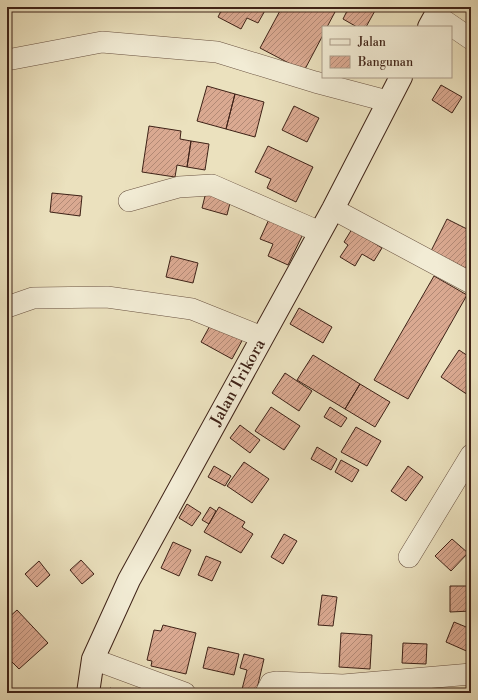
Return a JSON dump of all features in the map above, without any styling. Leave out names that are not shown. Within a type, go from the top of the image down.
[{"type":"street","points":[[435,16],[451,26]]},
{"type":"street","points":[[452,27],[471,39]]},
{"type":"street","points":[[7,60],[102,42],[217,52],[315,82],[387,101]]},
{"type":"street","name":"Jalan Trikora","points":[[88,693],[93,658],[129,580],[333,209],[387,101],[400,78]]},
{"type":"street","points":[[129,201],[180,187],[212,185],[320,232]]},
{"type":"street","points":[[333,209],[471,283]]},
{"type":"street","points":[[7,307],[33,298],[107,297],[192,309],[262,337]]},
{"type":"street","points":[[409,557],[471,455]]},
{"type":"street","points":[[93,658],[185,693]]},
{"type":"street","points":[[266,693],[272,683],[276,682],[343,686],[471,674]]},
{"type":"building","points":[[223,7],[267,7],[258,23],[247,18],[241,29],[218,17]]},
{"type":"building","points":[[282,7],[325,7],[335,12],[328,26],[322,26],[322,37],[304,71],[260,48]]},
{"type":"building","points":[[349,7],[377,7],[367,26],[355,26],[343,19]]},
{"type":"building","points":[[441,85],[462,97],[452,113],[432,100]]},
{"type":"building","points":[[207,86],[235,94],[226,129],[197,121]]},
{"type":"building","points":[[235,94],[264,102],[255,137],[226,129]]},
{"type":"building","points":[[294,106],[319,118],[307,142],[282,130]]},
{"type":"building","points":[[149,126],[181,131],[180,139],[191,141],[187,167],[177,165],[175,177],[142,172]]},
{"type":"building","points":[[191,141],[209,144],[205,170],[187,167]]},
{"type":"building","points":[[268,146],[313,167],[296,202],[267,188],[271,179],[255,172]]},
{"type":"building","points":[[207,188],[232,195],[227,215],[202,208]]},
{"type":"building","points":[[52,193],[82,196],[80,216],[50,212]]},
{"type":"building","points":[[270,217],[304,232],[288,265],[268,256],[273,244],[260,239]]},
{"type":"building","points":[[447,219],[471,231],[471,271],[431,251]]},
{"type":"building","points":[[352,229],[382,248],[374,261],[362,254],[355,266],[340,257],[348,245],[344,242]]},
{"type":"building","points":[[171,256],[198,263],[193,283],[166,277]]},
{"type":"building","points":[[434,276],[467,295],[408,399],[374,380]]},
{"type":"building","points":[[299,308],[332,327],[323,343],[290,324]]},
{"type":"building","points":[[212,322],[243,339],[232,359],[201,342]]},
{"type":"building","points":[[459,350],[471,358],[471,391],[468,395],[441,377]]},
{"type":"building","points":[[313,355],[360,384],[345,409],[297,380]]},
{"type":"building","points":[[285,373],[312,391],[299,411],[272,393]]},
{"type":"building","points":[[360,384],[390,402],[375,427],[345,409]]},
{"type":"building","points":[[271,407],[300,426],[284,450],[255,431]]},
{"type":"building","points":[[330,407],[347,418],[341,427],[324,417]]},
{"type":"building","points":[[240,425],[260,440],[250,453],[230,438]]},
{"type":"building","points":[[356,427],[381,441],[367,466],[341,452]]},
{"type":"building","points":[[317,447],[337,459],[331,470],[311,459]]},
{"type":"building","points":[[341,460],[359,470],[352,482],[335,472]]},
{"type":"building","points":[[244,462],[269,479],[252,503],[227,486]]},
{"type":"building","points":[[214,466],[231,476],[225,486],[208,477]]},
{"type":"building","points":[[408,466],[423,477],[406,501],[391,491]]},
{"type":"building","points":[[187,504],[201,513],[192,526],[179,518]]},
{"type":"building","points":[[210,507],[216,511],[209,524],[202,520]]},
{"type":"building","points":[[219,507],[245,522],[242,527],[253,534],[241,553],[204,532]]},
{"type":"building","points":[[284,534],[297,541],[283,564],[271,557]]},
{"type":"building","points":[[452,539],[468,553],[451,571],[435,556]]},
{"type":"building","points":[[173,542],[191,550],[179,576],[161,568]]},
{"type":"building","points":[[206,556],[221,562],[212,581],[198,575]]},
{"type":"building","points":[[81,560],[94,574],[82,584],[70,570]]},
{"type":"building","points":[[39,561],[50,575],[37,587],[25,574]]},
{"type":"building","points":[[450,586],[471,586],[471,611],[450,612]]},
{"type":"building","points":[[322,595],[337,597],[333,626],[318,625]]},
{"type":"building","points":[[17,610],[48,643],[19,669],[7,657],[7,619]]},
{"type":"building","points":[[454,622],[471,629],[471,653],[446,642]]},
{"type":"building","points":[[163,625],[196,633],[186,674],[151,666],[152,661],[147,660],[154,630],[161,631]]},
{"type":"building","points":[[341,633],[372,635],[370,669],[339,667]]},
{"type":"building","points":[[403,643],[427,644],[426,664],[402,663]]},
{"type":"building","points":[[208,647],[239,654],[234,675],[203,668]]},
{"type":"building","points":[[244,654],[264,659],[256,693],[241,693],[247,670],[240,668]]},
{"type":"building","points":[[110,688],[124,693],[108,693]]}]
